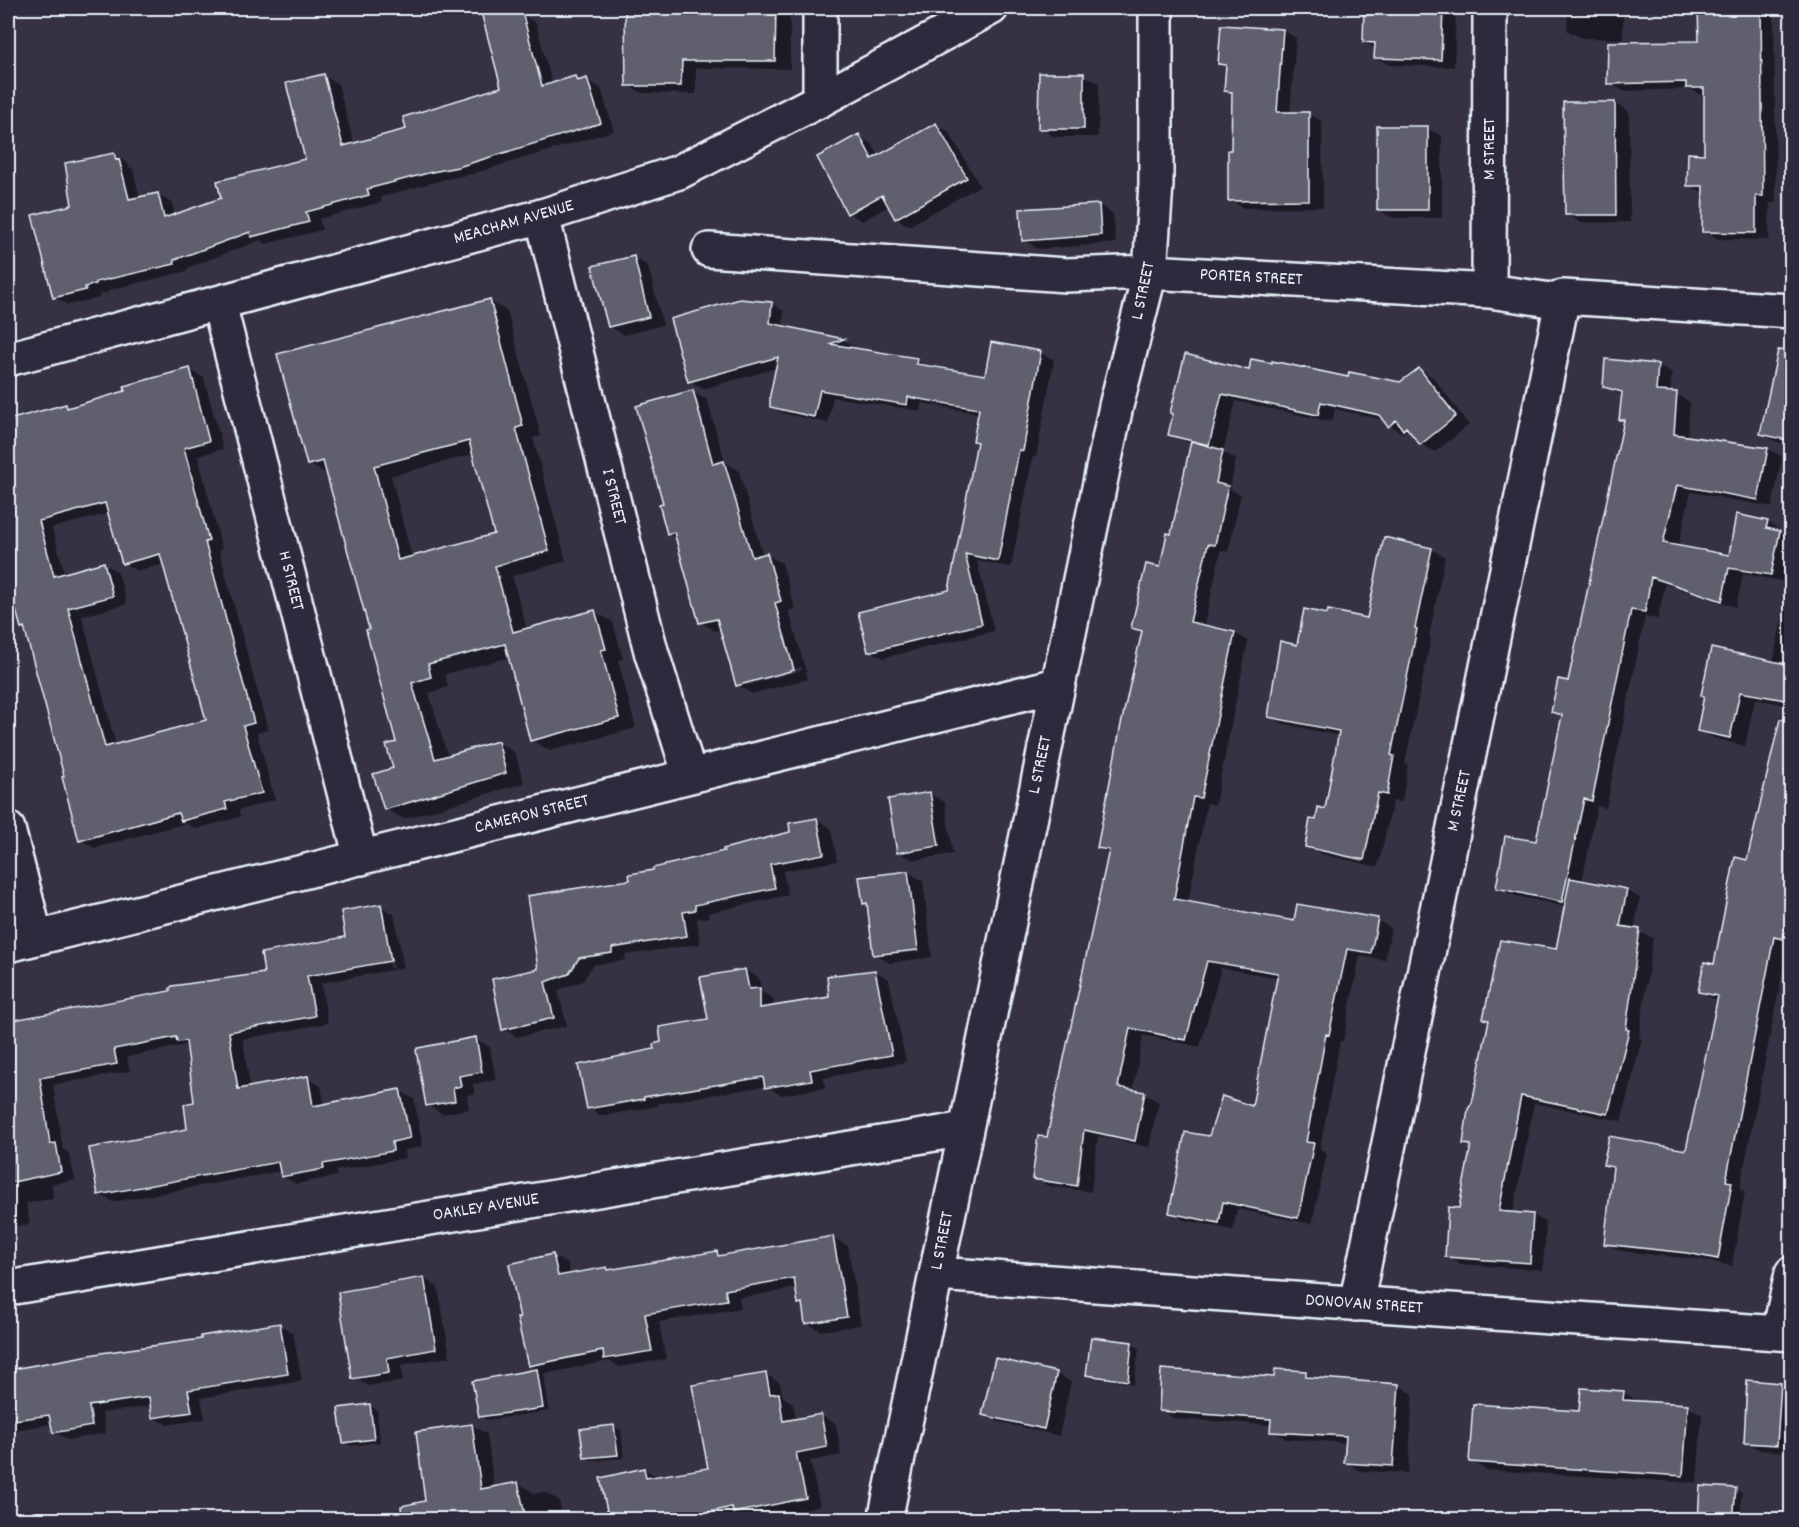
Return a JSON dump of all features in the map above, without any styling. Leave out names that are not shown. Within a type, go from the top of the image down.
[{"type":"street","points":[[820,8],[820,100]]},
{"type":"street","name":"MEACHAM AVENUE","points":[[8,359],[542,216],[679,172],[820,100],[991,8]]},
{"type":"street","name":"L STREET","points":[[885,1520],[1116,406],[1150,272],[1156,184],[1156,8]]},
{"type":"street","name":"M STREET","points":[[1489,291],[1490,8]]},
{"type":"street","name":"I STREET","points":[[542,216],[651,651],[690,776]]},
{"type":"street","name":"PORTER STREET","points":[[709,250],[1066,275],[1150,272],[1489,291],[1551,300],[1563,297],[1791,311]]},
{"type":"street","name":"M STREET","points":[[1356,1305],[1563,297]]},
{"type":"street","name":"H STREET","points":[[219,304],[361,858]]},
{"type":"street","name":"CAMERON STREET","points":[[22,942],[1057,685]]},
{"type":"street","points":[[8,829],[22,942]]},
{"type":"street","name":"OAKLEY AVENUE","points":[[8,1288],[965,1129]]},
{"type":"street","points":[[1785,1334],[1791,1273]]},
{"type":"street","name":"DONOVAN STREET","points":[[937,1274],[1785,1334]]},
{"type":"building","points":[[501,8],[521,8],[542,86],[575,76],[577,81],[587,78],[601,123],[458,167],[367,189],[369,195],[306,212],[309,222],[251,237],[250,232],[174,260],[175,264],[96,282],[96,284],[85,287],[86,290],[53,298],[32,215],[72,205],[65,163],[114,153],[116,160],[119,159],[129,199],[158,193],[164,218],[221,198],[217,181],[305,159],[286,83],[324,74],[343,146],[406,129],[403,117],[501,87],[481,12]]},
{"type":"building","points":[[625,8],[776,8],[775,61],[682,61],[681,86],[626,86]]},
{"type":"building","points":[[1364,8],[1443,8],[1441,60],[1374,58],[1375,43],[1363,42]]},
{"type":"building","points":[[1698,8],[1761,8],[1763,196],[1756,196],[1756,233],[1702,232],[1703,186],[1687,186],[1688,153],[1704,154],[1704,88],[1686,88],[1686,82],[1607,84],[1608,42],[1699,41]]},
{"type":"building","points":[[1221,25],[1283,29],[1277,112],[1309,112],[1309,200],[1228,201],[1228,150],[1231,150],[1232,92],[1224,91],[1226,65],[1218,64]]},
{"type":"building","points":[[1039,73],[1084,73],[1084,129],[1038,129]]},
{"type":"building","points":[[1563,102],[1615,102],[1616,215],[1565,215]]},
{"type":"building","points":[[936,123],[967,178],[895,219],[882,195],[847,214],[817,157],[859,134],[872,159]]},
{"type":"building","points":[[1377,126],[1428,126],[1428,210],[1377,210]]},
{"type":"building","points":[[1099,204],[1101,235],[1022,241],[1020,209]]},
{"type":"building","points":[[634,256],[649,317],[608,327],[592,266]]},
{"type":"building","points":[[490,299],[523,426],[516,428],[549,551],[495,566],[513,632],[595,610],[606,649],[601,650],[619,718],[530,741],[505,644],[428,664],[431,677],[412,683],[435,759],[498,741],[506,773],[384,810],[373,774],[393,768],[386,745],[396,742],[366,630],[369,629],[323,461],[307,465],[277,354]],"holes":[[[469,441],[494,534],[398,560],[374,466]]]},
{"type":"building","points":[[740,299],[772,302],[770,323],[844,339],[830,344],[917,358],[916,364],[985,375],[991,342],[1041,351],[1023,451],[1019,450],[998,561],[965,554],[982,624],[868,652],[858,612],[949,590],[977,442],[973,441],[979,409],[908,397],[907,405],[820,390],[814,417],[770,407],[770,395],[778,357],[688,382],[670,319]]},
{"type":"building","points":[[1778,350],[1791,351],[1791,441],[1760,434]]},
{"type":"building","points":[[1185,354],[1249,370],[1251,359],[1272,363],[1272,361],[1348,377],[1349,372],[1400,382],[1419,368],[1456,416],[1420,445],[1406,427],[1403,430],[1396,420],[1388,427],[1379,415],[1321,402],[1318,415],[1222,394],[1209,445],[1168,435],[1173,414],[1170,413]]},
{"type":"building","points":[[1605,359],[1658,364],[1656,391],[1677,392],[1674,434],[1768,448],[1758,500],[1677,485],[1663,543],[1729,555],[1736,514],[1768,521],[1766,528],[1780,531],[1771,575],[1729,568],[1722,601],[1651,577],[1645,612],[1631,610],[1592,801],[1584,799],[1562,902],[1496,888],[1505,836],[1536,841],[1562,715],[1551,712],[1558,679],[1568,681],[1624,420],[1619,420],[1622,392],[1603,387]]},
{"type":"building","points":[[190,368],[209,441],[184,448],[209,541],[205,542],[254,723],[243,726],[262,793],[225,802],[227,809],[181,821],[178,813],[79,841],[24,627],[21,628],[14,603],[8,605],[8,420],[66,404],[67,408],[125,391],[124,386]],"holes":[[[105,503],[122,564],[160,554],[206,720],[105,747],[68,608],[113,596],[104,562],[54,576],[39,521]]]},
{"type":"building","points":[[693,390],[713,464],[724,461],[752,557],[767,553],[781,601],[775,603],[794,670],[736,686],[717,619],[699,623],[674,532],[667,534],[659,504],[663,503],[636,406]]},
{"type":"building","points":[[1191,441],[1223,450],[1216,483],[1228,486],[1215,545],[1208,544],[1190,622],[1235,632],[1201,798],[1193,797],[1174,899],[1294,921],[1297,904],[1378,918],[1371,953],[1347,949],[1329,1035],[1326,1034],[1306,1142],[1314,1143],[1298,1218],[1223,1202],[1219,1223],[1169,1213],[1185,1132],[1209,1136],[1222,1096],[1252,1106],[1278,973],[1207,961],[1186,1040],[1130,1028],[1118,1087],[1145,1092],[1135,1141],[1084,1130],[1077,1186],[1032,1179],[1038,1136],[1047,1137],[1109,850],[1097,848],[1142,631],[1131,628],[1146,564],[1160,567],[1167,533],[1171,534]]},
{"type":"building","points":[[1384,537],[1432,548],[1391,755],[1394,756],[1387,795],[1378,793],[1364,860],[1305,847],[1310,819],[1316,820],[1318,807],[1325,809],[1339,731],[1268,717],[1280,641],[1297,645],[1304,609],[1327,614],[1328,610],[1367,618]]},
{"type":"building","points":[[1711,648],[1791,665],[1791,701],[1740,692],[1730,738],[1697,731],[1704,696],[1701,695]]},
{"type":"building","points":[[1780,719],[1791,720],[1791,898],[1783,939],[1774,937],[1726,1181],[1732,1182],[1718,1259],[1687,1253],[1604,1244],[1613,1167],[1603,1165],[1609,1136],[1686,1150],[1718,996],[1698,992],[1704,962],[1714,964],[1735,857],[1747,860]]},
{"type":"building","points":[[930,792],[939,846],[897,853],[888,799]]},
{"type":"building","points":[[817,818],[824,854],[770,864],[775,888],[695,905],[695,910],[683,912],[687,936],[612,948],[612,953],[579,958],[569,974],[545,982],[554,1018],[502,1030],[492,979],[538,969],[527,896],[630,880],[629,874],[653,870],[653,868],[790,832],[789,823]]},
{"type":"building","points":[[908,871],[918,950],[873,955],[867,903],[863,904],[859,877]]},
{"type":"building","points":[[1570,878],[1627,889],[1620,926],[1640,929],[1626,1029],[1629,1030],[1608,1114],[1521,1096],[1499,1211],[1533,1214],[1530,1263],[1445,1257],[1448,1207],[1459,1208],[1471,1145],[1463,1144],[1468,1109],[1472,1103],[1489,1020],[1483,1019],[1500,940],[1556,949]]},
{"type":"building","points":[[381,904],[391,961],[307,976],[315,1016],[229,1032],[238,1089],[308,1076],[313,1106],[400,1089],[410,1138],[392,1142],[393,1151],[323,1164],[324,1169],[281,1177],[278,1162],[98,1195],[89,1148],[187,1129],[184,1104],[194,1102],[186,1041],[177,1042],[176,1037],[114,1049],[117,1064],[40,1078],[50,1144],[56,1143],[61,1172],[8,1183],[8,1021],[170,991],[172,986],[264,973],[261,953],[345,937],[341,911]]},
{"type":"building","points":[[745,969],[749,989],[760,988],[760,1008],[829,997],[827,976],[875,970],[892,1055],[810,1070],[812,1080],[765,1088],[763,1077],[587,1109],[578,1065],[654,1049],[653,1044],[661,1042],[659,1027],[708,1019],[700,977]]},
{"type":"building","points":[[476,1037],[482,1072],[459,1076],[461,1086],[453,1088],[455,1101],[426,1106],[416,1050]]},
{"type":"building","points":[[833,1236],[847,1317],[805,1324],[802,1303],[798,1304],[794,1278],[725,1290],[727,1300],[645,1314],[652,1351],[604,1359],[603,1351],[528,1366],[517,1318],[520,1318],[509,1264],[553,1254],[558,1276],[607,1267],[608,1270],[717,1251],[718,1256]]},
{"type":"building","points":[[424,1277],[436,1349],[387,1358],[389,1373],[352,1379],[338,1292]]},
{"type":"building","points":[[280,1323],[288,1374],[188,1390],[192,1412],[152,1418],[149,1397],[89,1406],[92,1426],[53,1433],[49,1415],[8,1421],[8,1370],[101,1353],[201,1339],[201,1336]]},
{"type":"building","points":[[1091,1337],[1132,1342],[1128,1381],[1086,1375]]},
{"type":"building","points":[[995,1358],[1057,1372],[1044,1429],[982,1415]]},
{"type":"building","points":[[537,1369],[543,1408],[479,1417],[472,1381]]},
{"type":"building","points":[[1161,1369],[1274,1377],[1275,1369],[1306,1371],[1306,1377],[1399,1384],[1393,1466],[1344,1463],[1346,1436],[1270,1432],[1271,1419],[1159,1411]]},
{"type":"building","points":[[766,1373],[770,1394],[779,1393],[783,1421],[821,1414],[827,1447],[796,1453],[806,1498],[733,1513],[732,1507],[675,1520],[609,1520],[600,1478],[644,1468],[646,1478],[708,1468],[692,1385]]},
{"type":"building","points":[[1747,1380],[1781,1383],[1777,1445],[1744,1443]]},
{"type":"building","points":[[1581,1388],[1624,1391],[1623,1400],[1688,1404],[1683,1476],[1469,1462],[1473,1404],[1579,1411]]},
{"type":"building","points":[[370,1404],[374,1439],[343,1443],[338,1408]]},
{"type":"building","points":[[472,1424],[481,1489],[518,1482],[526,1520],[402,1520],[401,1506],[425,1501],[416,1432]]},
{"type":"building","points":[[614,1425],[618,1455],[584,1458],[580,1429]]},
{"type":"building","points":[[1700,1486],[1736,1488],[1733,1520],[1698,1520]]}]
